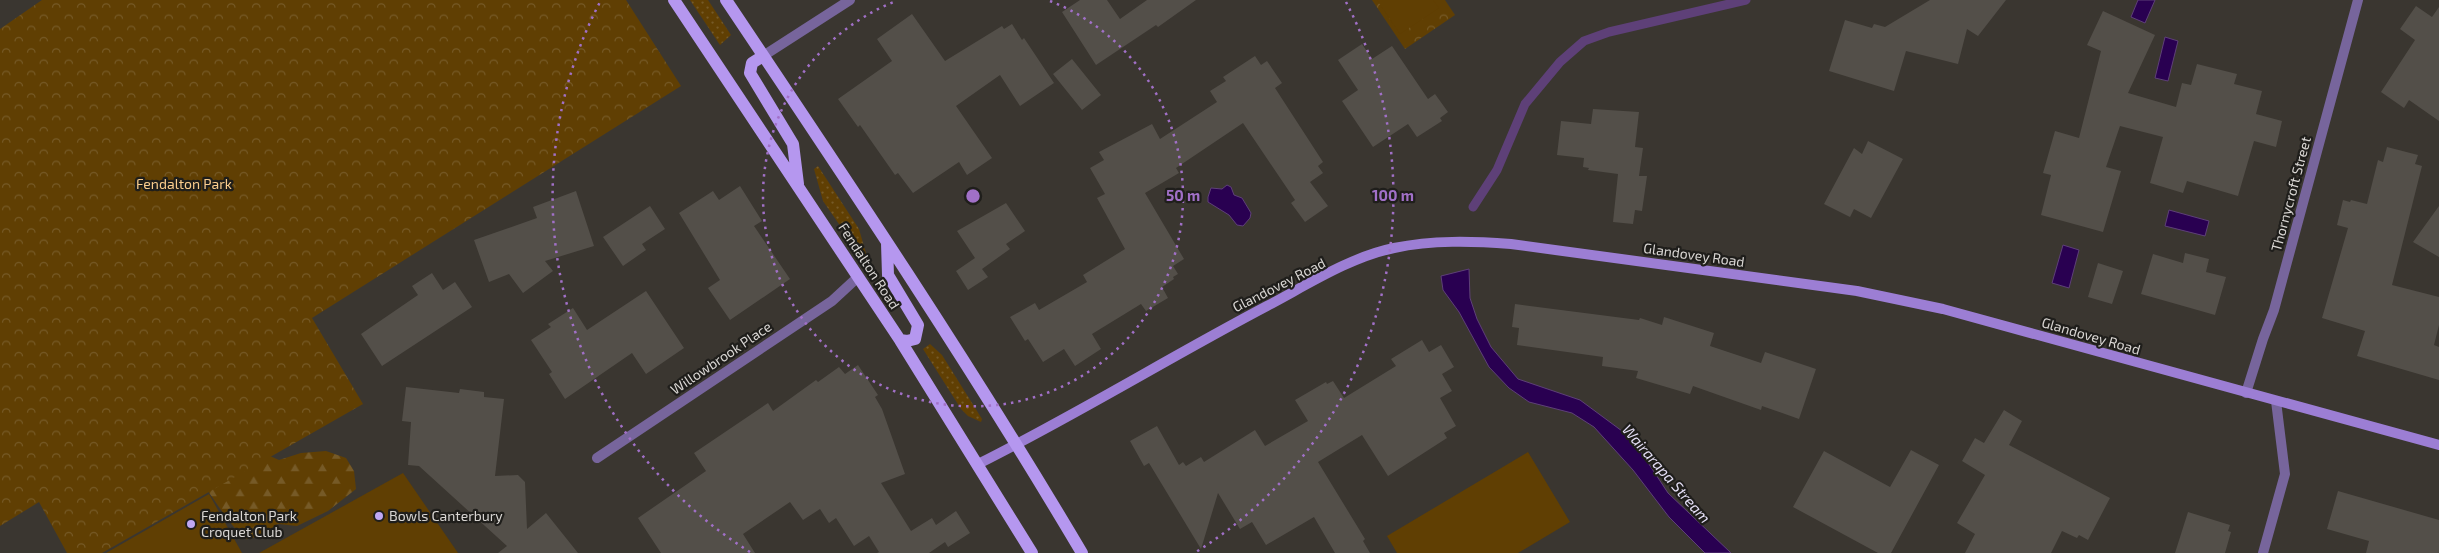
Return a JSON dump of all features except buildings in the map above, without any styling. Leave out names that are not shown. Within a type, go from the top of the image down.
[{"type":"main road","name":"Fendalton Road","points":[[674,0],[900,340],[1032,553]]},
{"type":"main road","name":"Fendalton Road","points":[[726,0],[887,243],[1017,445],[1082,553]]},
{"type":"main road","points":[[763,56],[752,63],[750,73],[793,144],[798,187]]},
{"type":"main road","points":[[887,243],[888,275],[918,325],[915,338],[907,341],[900,340]]},
{"type":"street","points":[[763,56],[850,0]]},
{"type":"street","name":"Thornycroft Street","points":[[2246,393],[2274,310],[2358,0]]},
{"type":"street","name":"Glandovey Road","points":[[978,464],[1017,445],[1195,344],[1354,262],[1392,248],[1459,240],[1511,244],[1881,296],[1943,309],[2439,445]]},
{"type":"street","name":"Willowbrook Place","points":[[597,458],[837,297],[858,277]]},
{"type":"street","points":[[2263,553],[2285,474],[2276,401]]},
{"type":"green space","name":"Fendalton Park","points":[[42,0],[626,0],[681,86],[312,318],[363,404],[102,553],[67,553],[39,502],[0,526],[0,29]]},
{"type":"green space","points":[[690,0],[708,0],[731,35],[720,45]]},
{"type":"green space","points":[[1372,0],[1445,0],[1455,15],[1405,49]]},
{"type":"green space","points":[[1377,0],[1433,0],[1439,8],[1400,34]]},
{"type":"green space","points":[[818,166],[859,229],[867,257],[864,260],[823,201],[814,169]]},
{"type":"green space","points":[[930,344],[942,355],[982,419],[981,422],[968,416],[961,409],[923,349]]},
{"type":"green space","points":[[326,451],[346,458],[354,471],[356,489],[328,511],[297,526],[278,524],[260,536],[247,539],[229,521],[203,485],[261,452],[279,460],[301,453]]},
{"type":"green space","points":[[1528,452],[1570,522],[1518,553],[1397,553],[1387,536]]},
{"type":"green space","name":"Bowls Canterbury","points":[[403,473],[458,553],[259,553]]},
{"type":"green space","name":"Fendalton Park Croquet Club","points":[[209,494],[242,553],[106,553]]},
{"type":"shaded area","points":[[2138,0],[2155,0],[2145,23],[2131,17]]},
{"type":"shaded area","points":[[2165,37],[2178,41],[2168,81],[2155,78]]},
{"type":"shaded area","points":[[1227,185],[1231,187],[1234,195],[1242,198],[1251,213],[1250,218],[1243,226],[1237,225],[1229,215],[1208,202],[1211,188],[1222,189]]},
{"type":"shaded area","points":[[2169,210],[2209,221],[2205,236],[2165,226]]},
{"type":"shaded area","points":[[2063,245],[2079,250],[2069,288],[2052,283]]},
{"type":"shaded area","name":"Wairarapa Stream","points":[[1469,269],[1470,298],[1477,319],[1491,347],[1518,379],[1580,400],[1622,431],[1639,449],[1668,493],[1731,553],[1705,553],[1669,517],[1633,470],[1594,427],[1572,413],[1529,402],[1509,388],[1489,367],[1459,312],[1443,290],[1441,276]]},
{"type":"waterway","name":"Wairarapa Stream","points":[[1473,207],[1497,170],[1525,104],[1560,62],[1584,41],[1609,32],[1746,0]]},
{"type":"place","name":"Bowls Canterbury","points":[[379,516]]},
{"type":"place","name":"Fendalton Park Croquet Club","points":[[191,524]]}]
